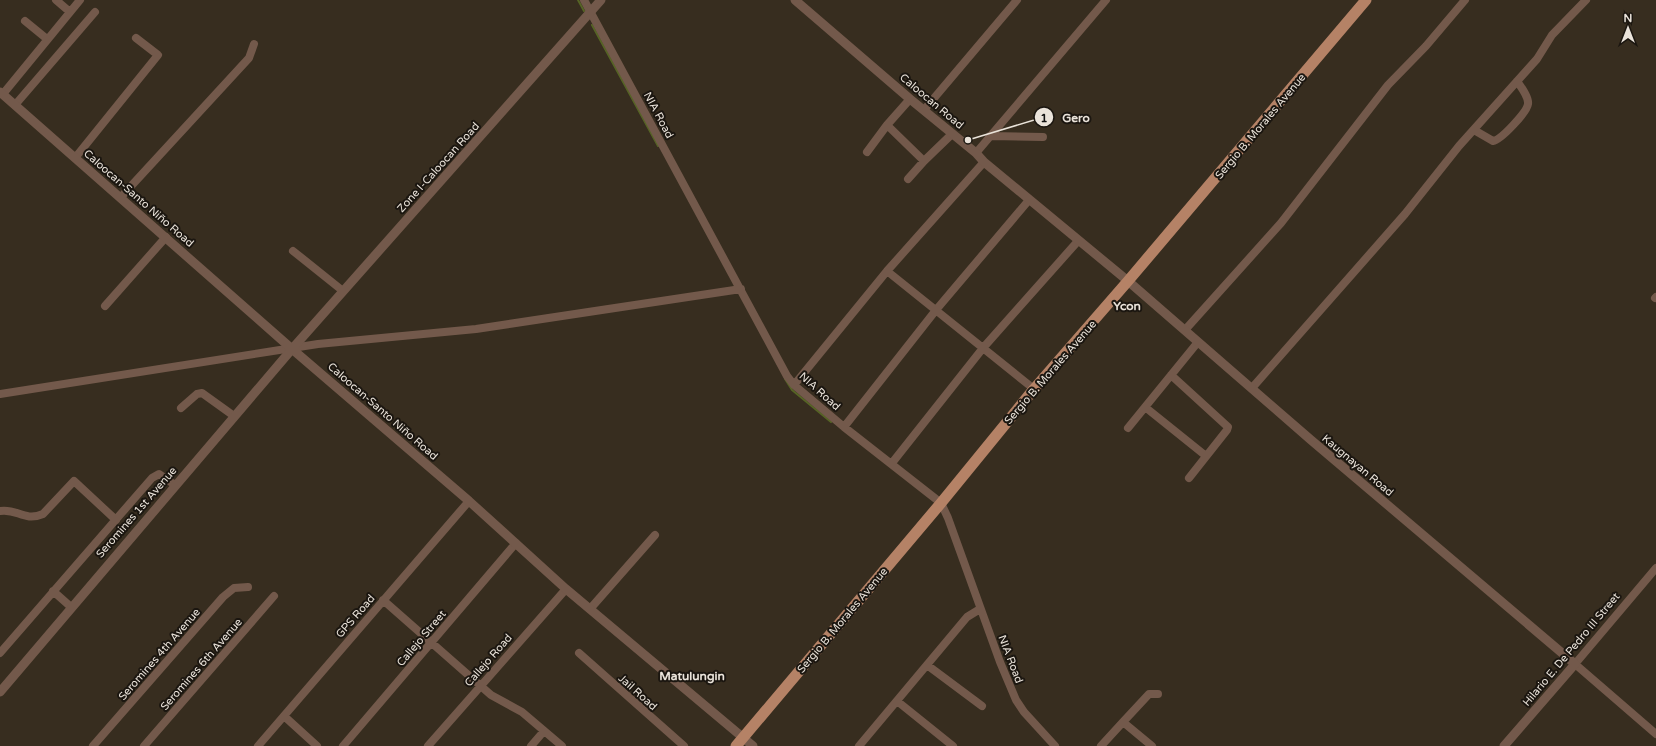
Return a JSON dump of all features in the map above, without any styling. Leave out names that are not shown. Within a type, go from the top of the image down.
[{"type":"main road","name":"Sergio B. Morales Avenue","points":[[739,742],[941,503],[1034,388],[1128,281],[1366,0]]},
{"type":"street","points":[[56,0],[70,12]]},
{"type":"street","points":[[1,93],[80,0]]},
{"type":"street","name":"NIA Road","points":[[584,0],[781,365],[794,385],[844,427],[941,503],[948,518],[977,611],[1016,700],[1055,746]]},
{"type":"street","name":"Zone I-Caloocan Road","points":[[292,349],[600,0]]},
{"type":"street","name":"Caloocan Road","points":[[795,0],[1029,200],[1128,281]]},
{"type":"street","points":[[924,110],[1017,0]]},
{"type":"street","points":[[976,154],[1106,0]]},
{"type":"street","points":[[1185,330],[1280,223],[1388,85],[1426,46],[1465,0]]},
{"type":"street","points":[[1252,388],[1405,214],[1474,130],[1537,59],[1552,35],[1586,0]]},
{"type":"street","points":[[15,105],[95,12]]},
{"type":"street","points":[[25,21],[47,39]]},
{"type":"street","points":[[75,158],[158,55],[136,38]]},
{"type":"street","points":[[121,198],[249,58],[254,44]]},
{"type":"street","points":[[1474,130],[1489,140],[1496,140],[1514,123],[1528,105],[1527,98],[1517,81]]},
{"type":"street","name":"Caloocan-Santo Niño Road","points":[[1,93],[292,349],[516,543],[739,742],[753,746]]},
{"type":"street","points":[[867,152],[887,125],[910,99]]},
{"type":"street","points":[[887,125],[924,161]]},
{"type":"street","points":[[908,179],[952,134]]},
{"type":"street","points":[[990,136],[1043,137]]},
{"type":"street","points":[[794,385],[887,271],[984,162]]},
{"type":"street","points":[[844,427],[936,310],[1029,200]]},
{"type":"street","points":[[104,306],[166,237]]},
{"type":"street","points":[[892,464],[983,348],[1078,241]]},
{"type":"street","points":[[293,251],[343,292]]},
{"type":"street","points":[[887,271],[1034,388]]},
{"type":"street","name":"Kaugnayan Road","points":[[1128,281],[1576,664]]},
{"type":"street","points":[[0,394],[224,357],[292,349],[318,344],[476,329],[741,289]]},
{"type":"street","points":[[1128,428],[1198,342]]},
{"type":"street","name":"Seromines 1st Avenue","points":[[0,692],[292,349]]},
{"type":"street","points":[[1171,375],[1228,427],[1189,478]]},
{"type":"street","points":[[181,408],[197,394],[202,393],[234,416]]},
{"type":"street","points":[[1145,407],[1206,456]]},
{"type":"street","points":[[0,652],[156,474],[163,475],[175,485]]},
{"type":"street","points":[[0,511],[10,511],[29,517],[42,514],[74,481],[116,520]]},
{"type":"street","name":"GPS Road","points":[[258,746],[468,501]]},
{"type":"street","points":[[590,609],[655,535]]},
{"type":"street","name":"Callejo Street","points":[[343,746],[516,543]]},
{"type":"street","name":"Hilario E. De Pedro III Street","points":[[1504,746],[1576,664],[1656,568]]},
{"type":"street","name":"Seromines 4th Avenue","points":[[93,746],[223,597],[234,588],[248,587]]},
{"type":"street","name":"Callejo Road","points":[[428,746],[566,589]]},
{"type":"street","points":[[53,591],[71,607]]},
{"type":"street","name":"Seromines 6th Avenue","points":[[144,746],[274,596]]},
{"type":"street","points":[[383,600],[480,686],[500,701],[522,712],[562,746]]},
{"type":"street","points":[[859,746],[967,617],[977,611]]},
{"type":"street","name":"Jail Road","points":[[579,653],[684,746]]},
{"type":"street","points":[[1576,664],[1656,734]]},
{"type":"street","points":[[927,665],[982,706]]},
{"type":"street","points":[[1101,746],[1149,694],[1158,694]]},
{"type":"street","points":[[897,701],[953,746]]},
{"type":"street","points":[[284,716],[317,746]]},
{"type":"street","points":[[1123,722],[1152,746]]},
{"type":"street","points":[[531,746],[544,731]]},
{"type":"waterway","points":[[578,0],[584,11]]},
{"type":"waterway","points":[[592,25],[658,146]]},
{"type":"waterway","points":[[785,379],[792,390],[831,422]]},
{"type":"place","name":"Gero","points":[[968,140]]},
{"type":"district","name":"Ycon","points":[[1127,306]]},
{"type":"district","name":"Matulungin","points":[[692,676]]}]
